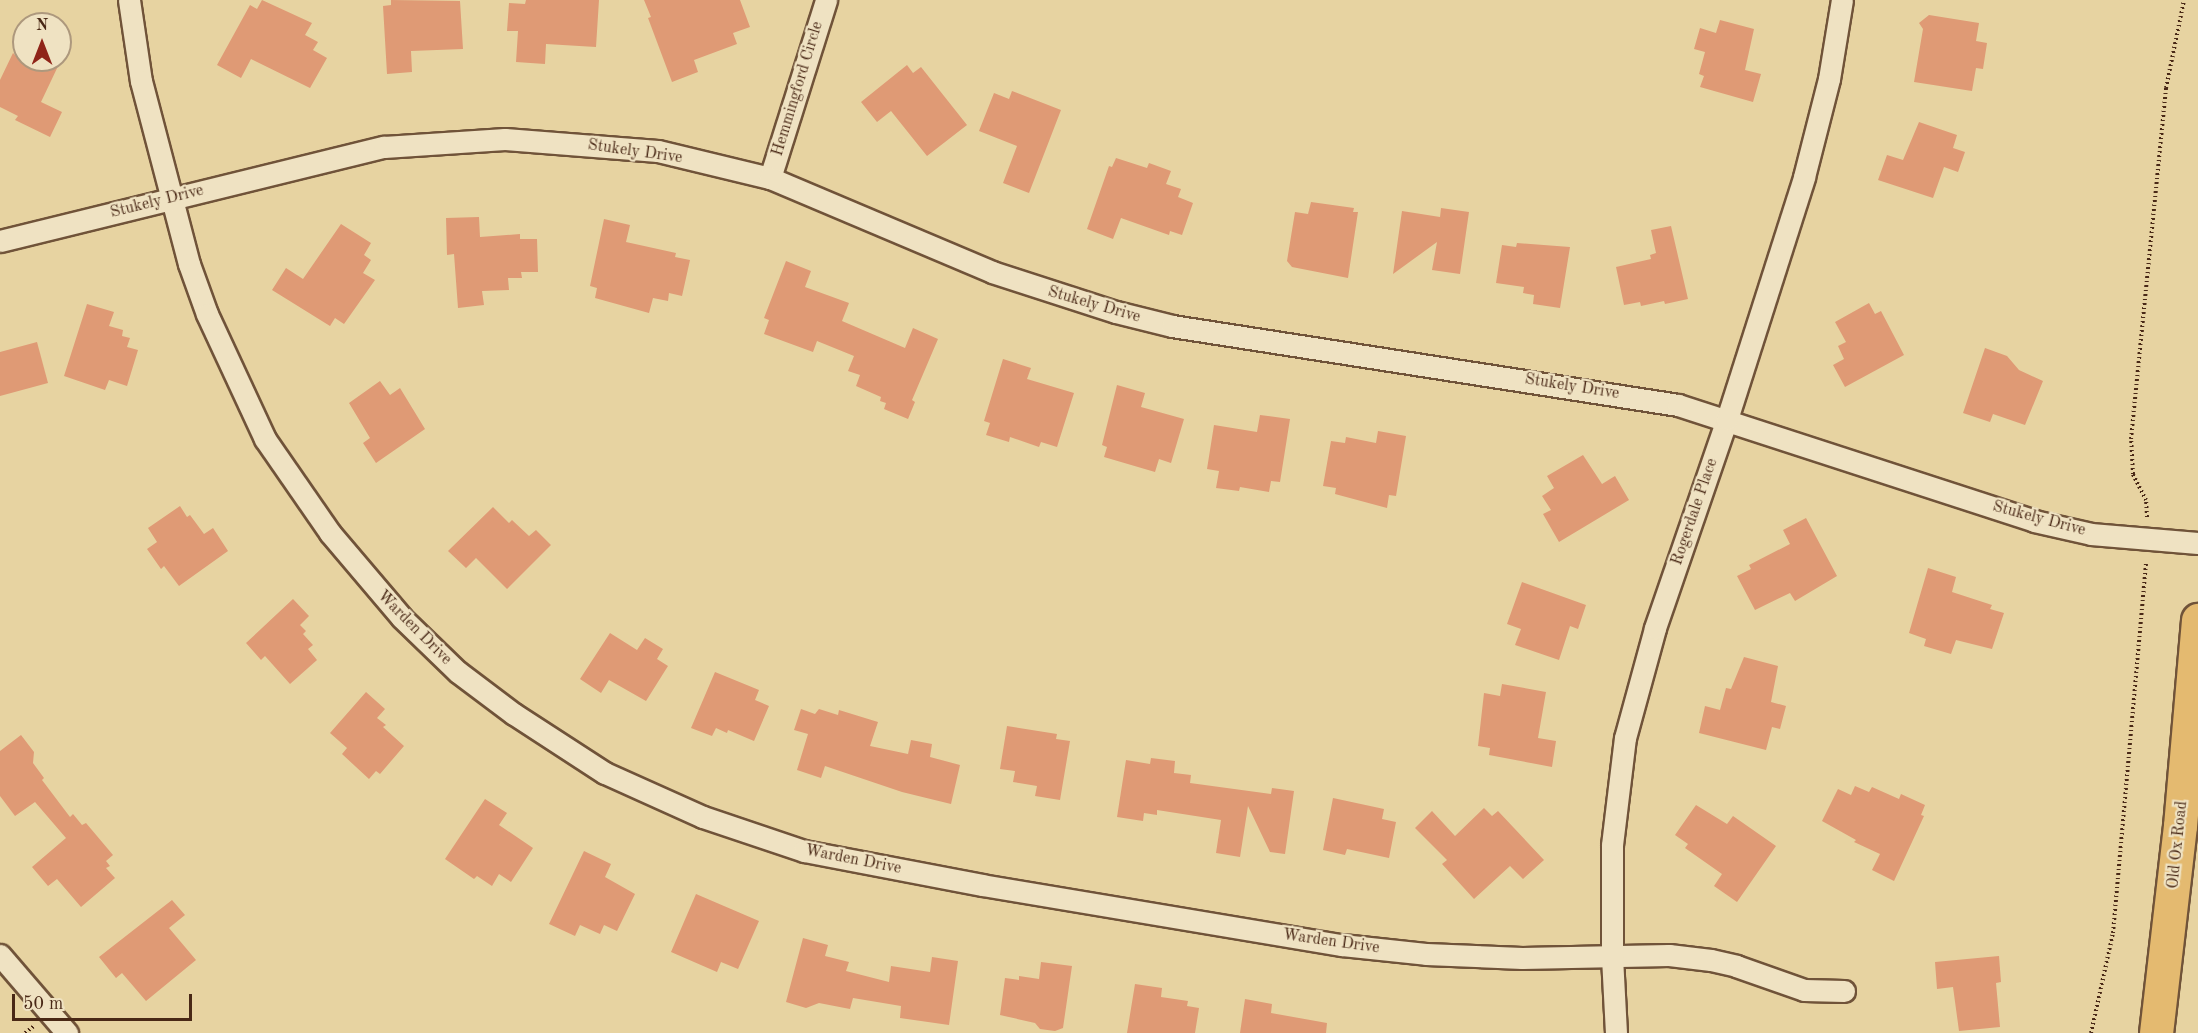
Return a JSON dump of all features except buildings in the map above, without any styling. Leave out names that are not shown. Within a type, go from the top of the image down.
[{"type":"main road","name":"Old Ox Road","points":[[2156,1033],[2180,826],[2198,620]]},
{"type":"street","points":[[129,0],[141,81],[171,198]]},
{"type":"street","name":"Hemmingford Circle","points":[[770,178],[826,0]]},
{"type":"street","name":"Rogerdale Place","points":[[1616,1033],[1612,957],[1612,845],[1625,738],[1655,628],[1727,419],[1804,177],[1829,79],[1842,0]]},
{"type":"street","name":"Stukely Drive","points":[[0,241],[384,147],[505,139],[658,151],[770,178],[992,272],[1116,312],[1172,326],[1678,405],[1727,419],[2034,521],[2091,534],[2198,543]]},
{"type":"street","name":"Warden Drive","points":[[171,198],[189,264],[249,407],[265,440],[330,533],[395,610],[458,672],[514,714],[605,773],[703,817],[804,851],[982,885],[1342,945],[1426,954],[1522,958],[1669,955],[1711,960],[1804,990],[1844,991]]},
{"type":"street","points":[[0,955],[67,1033]]}]
